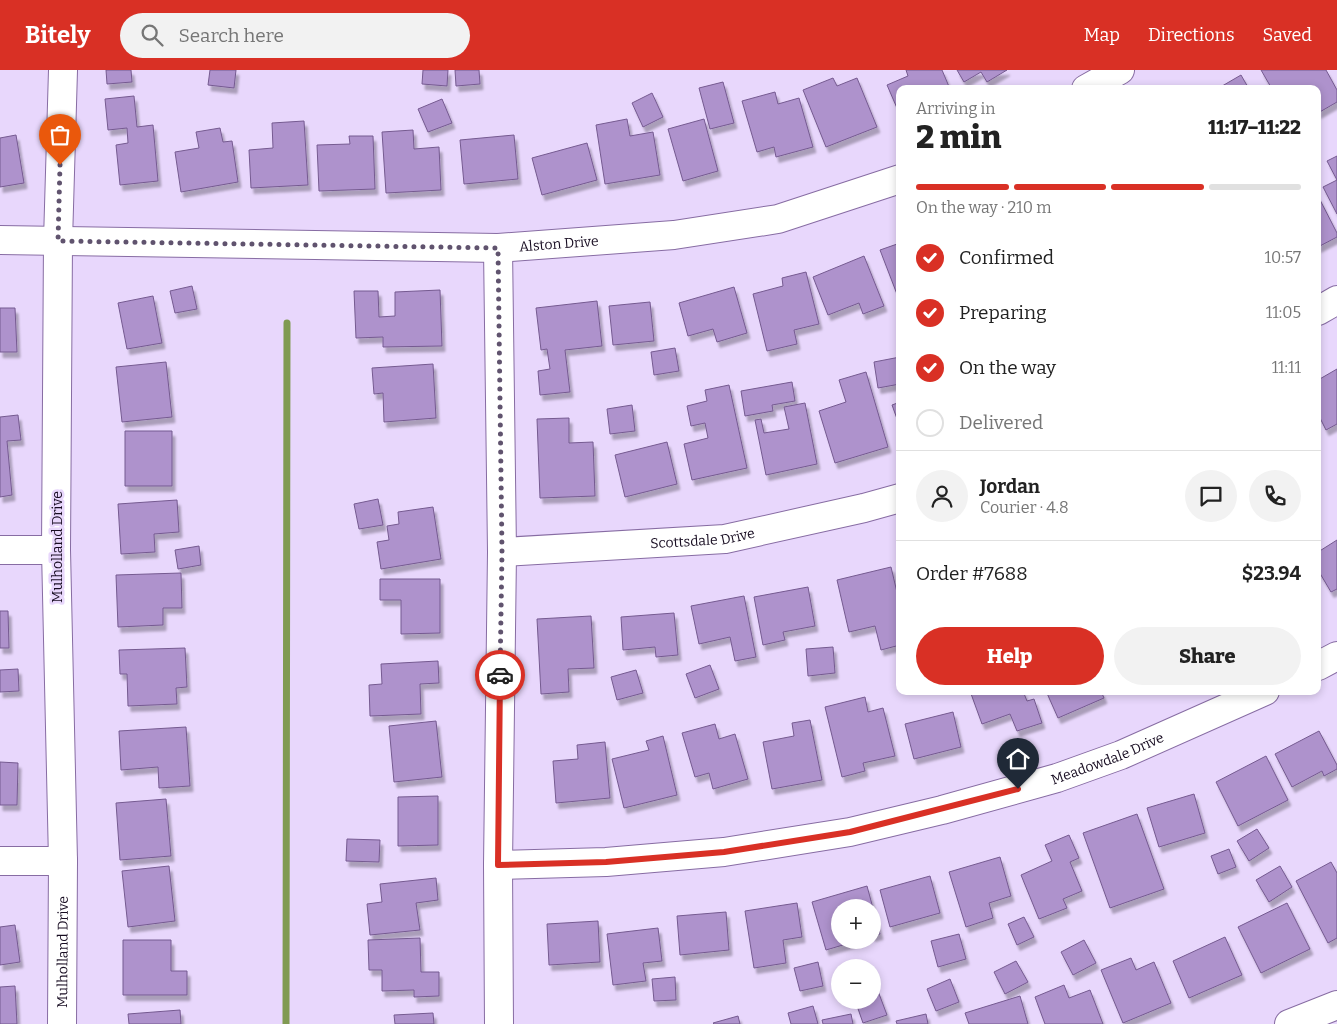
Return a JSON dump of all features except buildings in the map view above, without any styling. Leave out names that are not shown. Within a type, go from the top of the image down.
[{"type":"street","name":"Mulholland Drive","points":[[62,1024],[63,861],[56,550],[58,241],[64,70]]},
{"type":"street","points":[[1093,85],[1120,70]]},
{"type":"street","name":"Alston Drive","points":[[0,240],[498,248],[674,235],[778,219],[896,180]]},
{"type":"street","points":[[498,248],[502,552],[498,865],[499,1024]]},
{"type":"street","points":[[1321,309],[1337,300]]},
{"type":"street","name":"Scottsdale Drive","points":[[502,552],[725,539],[896,499]]},
{"type":"street","points":[[0,550],[56,550]]},
{"type":"street","points":[[1321,664],[1337,656]]},
{"type":"street","name":"Meadowdale Drive","points":[[498,865],[606,862],[724,852],[850,832],[942,810],[1057,778],[1121,755],[1257,695]]},
{"type":"street","points":[[0,861],[63,861]]},
{"type":"street","points":[[1289,1024],[1337,1005]]},
{"type":"waterway","points":[[286,1024],[287,323]]},
{"type":"way so far","points":[[60,165],[58,241],[498,248],[502,552],[500,675]]},
{"type":"route","points":[[500,675],[498,865],[606,862],[724,852],[850,832],[1018,789]]}]
